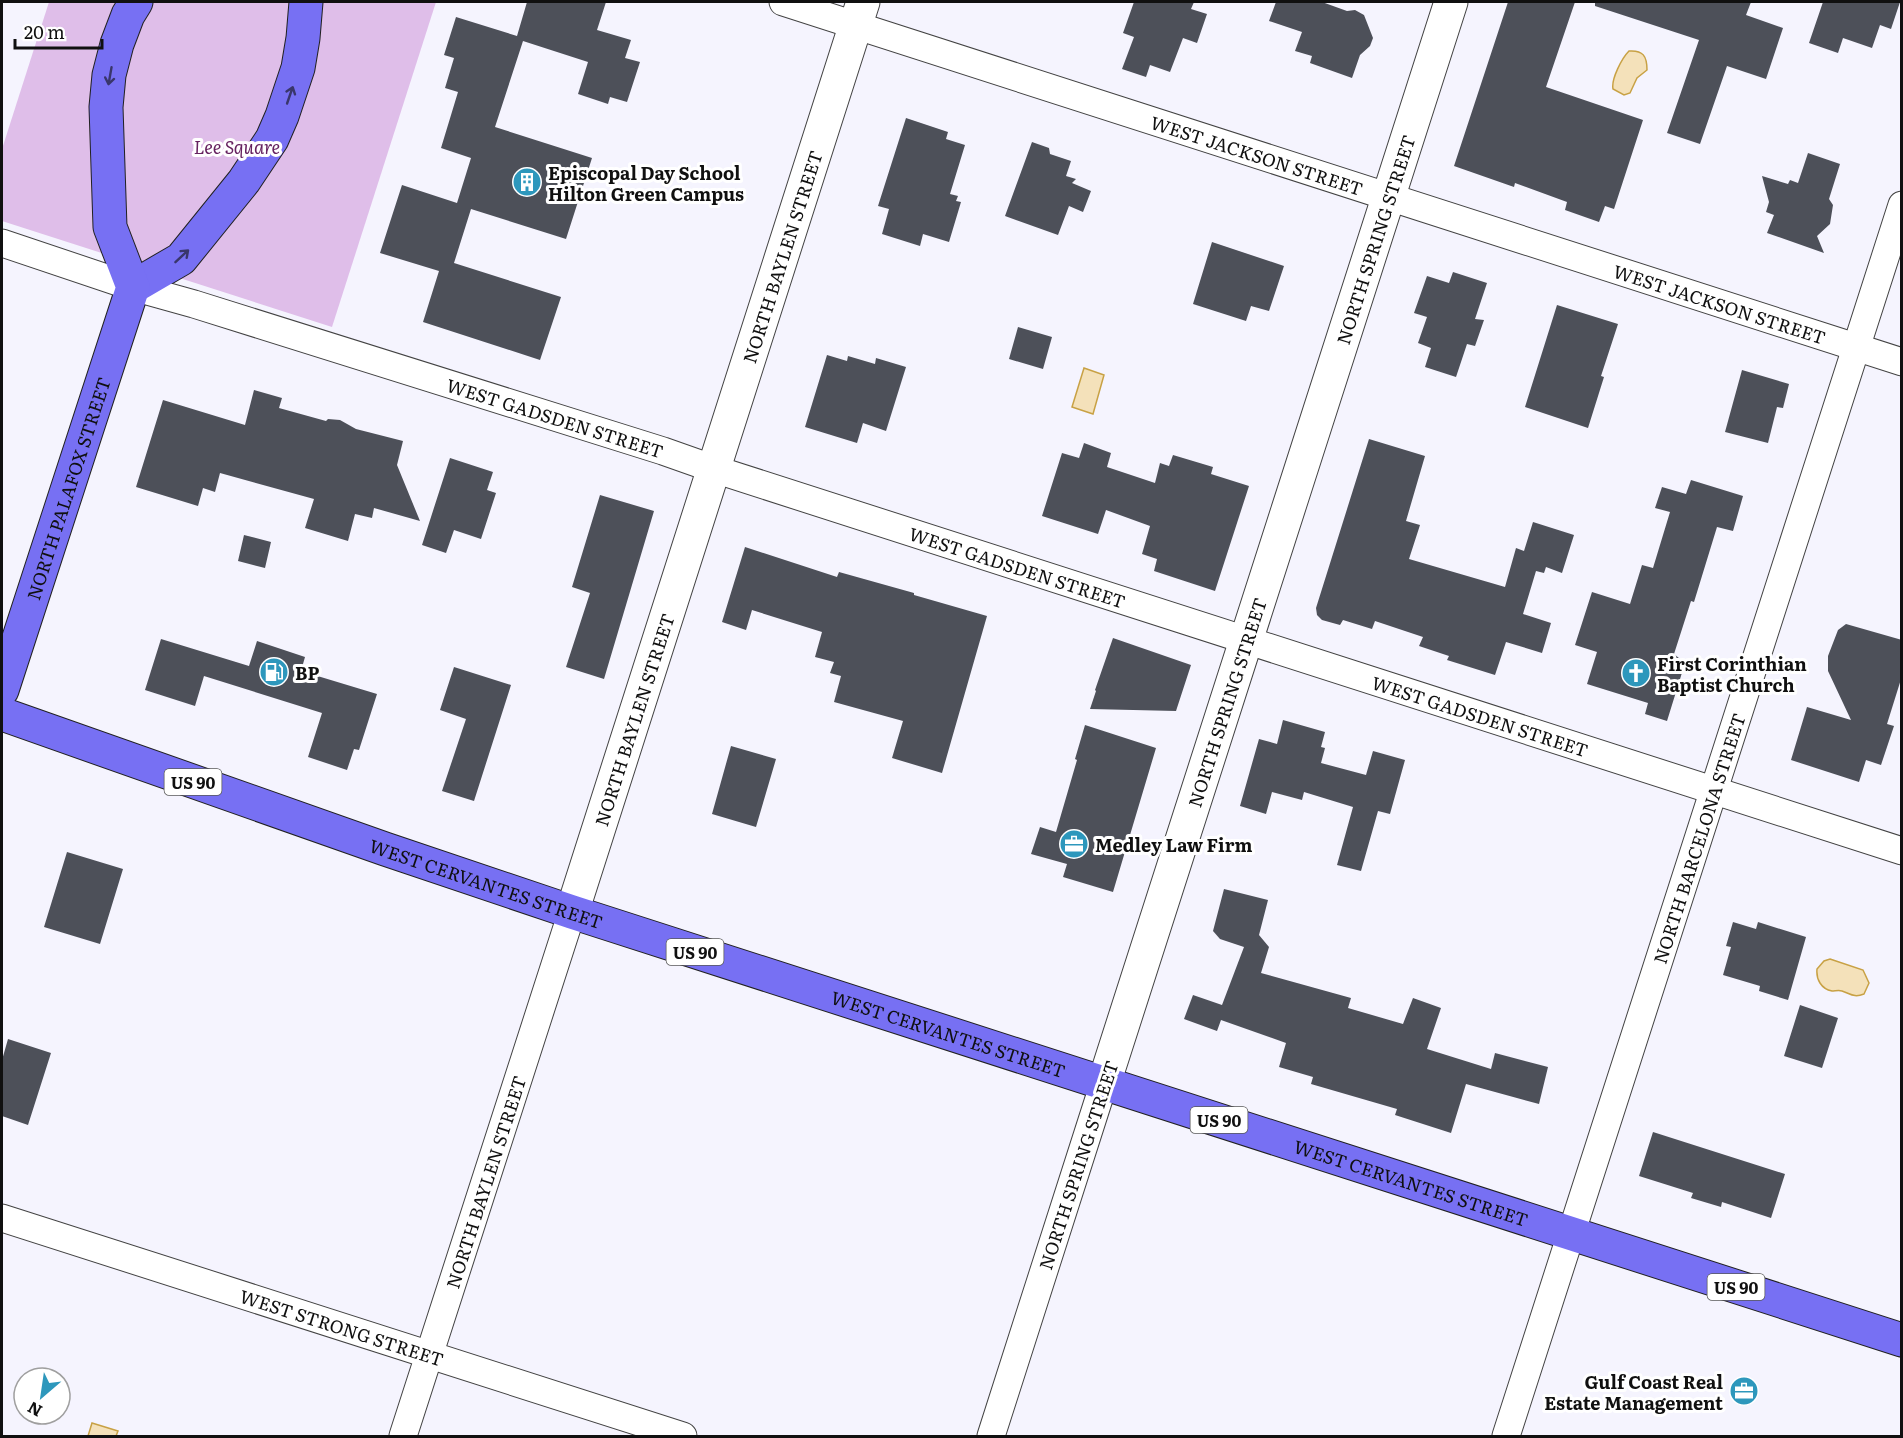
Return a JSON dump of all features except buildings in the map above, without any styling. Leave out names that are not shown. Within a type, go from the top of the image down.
[{"type":"main road","points":[[136,2],[128,15],[117,44],[109,75],[106,106],[110,227],[133,287],[181,259],[244,181],[272,139],[298,68],[306,2]]},
{"type":"main road","name":"NORTH PALAFOX STREET","points":[[2,690],[133,287]]},
{"type":"main road","name":"WEST CERVANTES STREET","points":[[2,714],[572,912],[1902,1340]]},
{"type":"street","name":"WEST JACKSON STREET","points":[[783,2],[860,13],[1389,197],[1902,362]]},
{"type":"street","name":"NORTH SPRING STREET","points":[[991,1437],[1451,2]]},
{"type":"street","name":"NORTH BAYLEN STREET","points":[[403,1437],[860,13]]},
{"type":"street","name":"NORTH BARCELONA STREET","points":[[1506,1437],[1902,206]]},
{"type":"street","name":"WEST GADSDEN STREET","points":[[2,243],[133,287],[228,314],[663,451],[1902,851]]},
{"type":"street","name":"WEST STRONG STREET","points":[[2,1218],[683,1437]]},
{"type":"green space","name":"Lee Square","points":[[49,2],[436,2],[332,327],[2,221],[2,149]]},
{"type":"shaded area","points":[[1629,51],[1643,55],[1647,70],[1637,78],[1630,93],[1624,95],[1613,89],[1613,85],[1623,58]]},
{"type":"shaded area","points":[[1084,368],[1104,375],[1093,414],[1072,407]]},
{"type":"shaded area","points":[[1830,959],[1863,970],[1869,983],[1864,994],[1855,996],[1841,991],[1828,990],[1822,986],[1818,980],[1817,969],[1824,961]]},
{"type":"shaded area","points":[[92,1423],[118,1431],[116,1436],[88,1436]]},
{"type":"place","name":"Episcopal Day School Hilton Green Campus","points":[[527,182]]},
{"type":"place","name":"BP","points":[[274,672]]},
{"type":"place","name":"First Corinthian Baptist Church","points":[[1636,673]]},
{"type":"place","name":"Medley Law Firm","points":[[1074,844]]},
{"type":"place","name":"Gulf Coast Real Estate Management","points":[[1744,1391]]}]
